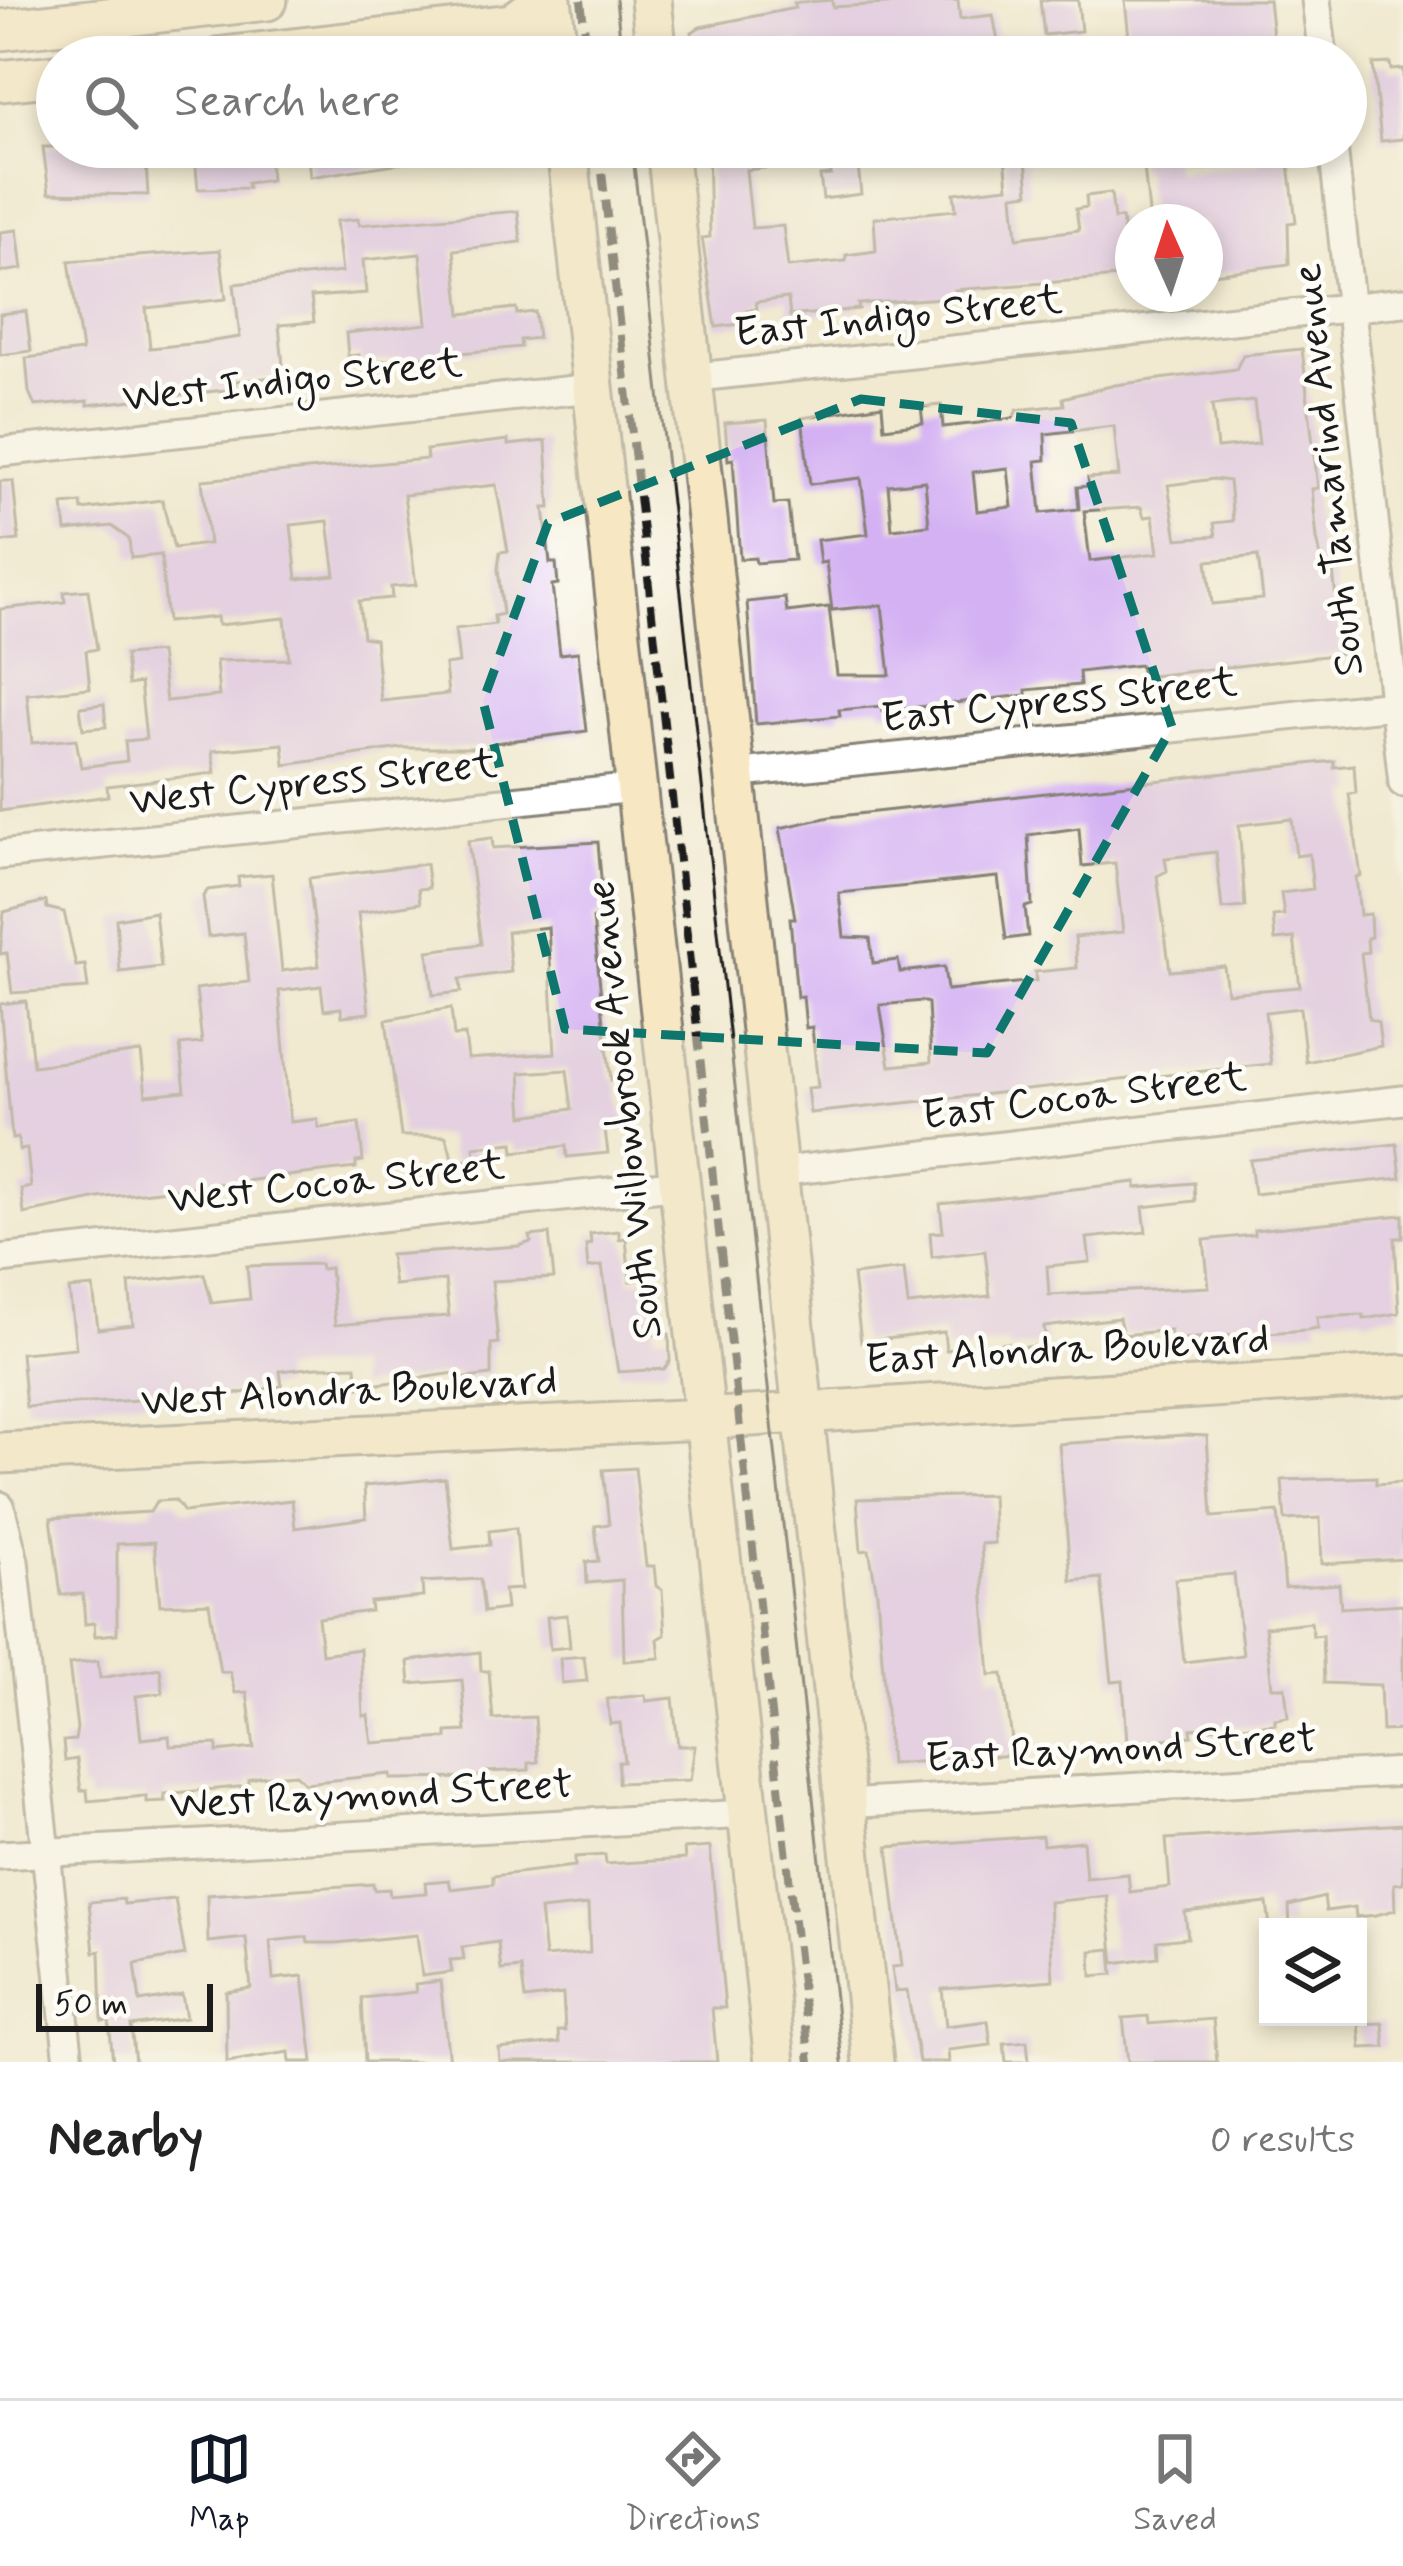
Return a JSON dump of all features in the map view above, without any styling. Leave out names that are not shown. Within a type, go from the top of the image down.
[{"type":"street","points":[[0,30],[267,0]]},
{"type":"street","points":[[407,36],[512,24],[548,0],[554,36]]},
{"type":"street","points":[[651,0],[655,36]]},
{"type":"street","points":[[1316,0],[1320,36]]},
{"type":"street","points":[[0,81],[36,77]]},
{"type":"street","name":"South Willowbrook Avenue","points":[[569,168],[681,1184],[720,1418],[747,1814],[775,2062]]},
{"type":"street","points":[[669,168],[873,2062]]},
{"type":"street","name":"South Tamarind Avenue","points":[[1335,168],[1403,783]]},
{"type":"street","name":"East Indigo Street","points":[[688,378],[1403,302]]},
{"type":"street","name":"West Indigo Street","points":[[0,452],[592,388]]},
{"type":"street","name":"East Cypress Street","points":[[731,774],[1394,705]]},
{"type":"street","name":"West Cypress Street","points":[[0,855],[635,788]]},
{"type":"street","name":"East Cocoa Street","points":[[776,1172],[1403,1100]]},
{"type":"street","name":"West Cocoa Street","points":[[0,1259],[681,1184]]},
{"type":"street","name":"East Alondra Boulevard","points":[[720,1418],[1403,1375]]},
{"type":"street","name":"West Alondra Boulevard","points":[[0,1453],[720,1418]]},
{"type":"street","points":[[0,1506],[14,1561],[69,2062]]},
{"type":"street","name":"East Raymond Street","points":[[844,1804],[1403,1772]]},
{"type":"street","name":"West Raymond Street","points":[[0,1855],[747,1814]]},
{"type":"highlighted area","points":[[861,399],[1071,423],[1172,727],[987,1053],[565,1029],[483,701],[548,523]]},
{"type":"building","points":[[832,0],[833,7],[958,0],[960,19],[993,15],[997,36],[692,36],[700,27],[795,8],[794,3]]},
{"type":"building","points":[[1040,0],[1078,0],[1081,31],[1044,35]]},
{"type":"building","points":[[1125,0],[1269,0],[1273,36],[1129,36]]},
{"type":"building","points":[[1390,63],[1391,70],[1403,69],[1403,139],[1381,141],[1373,64]]},
{"type":"building","points":[[46,168],[146,168],[148,195],[49,193]]},
{"type":"building","points":[[196,168],[270,168],[271,180],[247,183],[248,188],[198,189]]},
{"type":"building","points":[[309,168],[369,168],[310,177]]},
{"type":"building","points":[[708,168],[764,168],[746,170],[752,228],[783,226],[788,267],[846,261],[846,255],[876,251],[874,218],[956,210],[954,193],[1008,187],[1006,168],[1027,168],[1029,193],[1013,195],[1017,238],[1079,230],[1076,209],[1087,207],[1086,196],[1111,193],[1115,277],[955,290],[955,297],[858,304],[859,309],[790,316],[788,298],[756,302],[757,309],[747,310],[748,323],[716,327],[702,238],[710,237]]},
{"type":"building","points":[[830,168],[858,168],[861,194],[823,199],[820,176],[831,175]]},
{"type":"building","points":[[1144,168],[1175,168],[1175,172],[1290,168],[1296,222],[1288,223],[1289,264],[1223,273],[1223,204],[1148,204]]},
{"type":"building","points":[[518,211],[521,242],[454,250],[461,314],[516,308],[517,314],[535,312],[538,338],[520,340],[521,347],[360,363],[359,355],[348,356],[346,333],[427,324],[420,254],[363,260],[366,293],[311,297],[314,322],[279,325],[284,376],[235,381],[236,387],[225,390],[88,405],[88,401],[35,406],[29,392],[26,358],[82,351],[69,261],[220,250],[226,299],[146,308],[150,348],[200,343],[240,337],[234,284],[342,272],[336,221],[358,219],[359,225]]},
{"type":"building","points":[[17,230],[22,269],[0,272],[0,232]]},
{"type":"building","points":[[26,311],[31,351],[0,355],[0,314]]},
{"type":"building","points":[[1302,349],[1318,488],[1312,489],[1317,539],[1324,572],[1333,571],[1342,654],[1142,677],[1140,665],[1079,672],[1080,685],[1026,690],[1026,695],[882,711],[881,706],[839,710],[840,716],[756,724],[747,602],[785,598],[787,612],[829,607],[837,675],[890,675],[882,605],[832,610],[826,562],[820,563],[817,540],[868,534],[861,478],[810,484],[802,418],[882,405],[884,428],[923,423],[921,407],[941,405],[943,427],[979,423],[1013,418],[1017,410],[1064,405],[1063,398],[1115,385],[1236,369],[1243,355]],"holes":[[[1254,401],[1259,444],[1217,448],[1212,405]],[[1114,426],[1119,476],[1088,478],[1089,486],[1077,487],[1079,509],[1041,513],[1036,461],[1046,460],[1045,434]],[[1008,468],[1012,507],[977,511],[973,472]],[[925,481],[929,525],[892,529],[888,485]],[[1229,481],[1233,521],[1214,523],[1216,536],[1177,539],[1168,485]],[[1141,507],[1144,517],[1153,516],[1158,553],[1090,561],[1084,511]],[[1258,556],[1263,599],[1212,604],[1207,561]]]},
{"type":"building","points":[[767,420],[774,504],[788,503],[794,560],[756,563],[755,558],[740,559],[733,459],[728,460],[725,423]]},
{"type":"building","points":[[508,440],[508,445],[546,441],[550,508],[544,508],[550,563],[556,563],[558,584],[552,585],[560,654],[578,652],[587,731],[494,743],[494,748],[401,748],[285,765],[283,744],[212,751],[215,773],[107,786],[108,796],[0,811],[0,609],[65,602],[64,592],[88,590],[97,649],[86,651],[90,688],[27,694],[32,743],[76,739],[81,767],[127,761],[125,741],[146,739],[140,683],[128,685],[125,655],[160,652],[166,701],[219,696],[216,661],[289,659],[285,618],[218,625],[217,617],[167,622],[161,555],[131,558],[129,539],[112,526],[66,531],[63,505],[81,503],[82,510],[162,500],[174,548],[209,544],[202,480],[427,459],[426,450]],"holes":[[[496,485],[508,551],[500,552],[498,569],[503,614],[494,616],[495,624],[455,629],[459,663],[445,665],[448,694],[381,701],[375,639],[363,637],[359,601],[392,598],[391,587],[416,585],[404,495]],[[328,521],[335,575],[297,579],[291,525]]]},
{"type":"building","points":[[0,481],[13,481],[19,540],[0,542]]},
{"type":"building","points":[[104,704],[106,727],[83,729],[80,707]]},
{"type":"building","points":[[1334,761],[1334,767],[1354,765],[1356,793],[1349,794],[1361,876],[1356,877],[1360,915],[1370,914],[1371,937],[1367,938],[1368,952],[1361,953],[1369,1019],[1378,1022],[1381,1046],[1306,1062],[1300,1008],[1265,1012],[1271,1064],[810,1113],[807,1088],[818,1087],[812,1027],[806,1028],[803,996],[797,997],[790,918],[795,918],[780,828],[830,817]],"holes":[[[1292,819],[1296,856],[1309,854],[1313,889],[1281,893],[1284,915],[1273,916],[1275,940],[1294,938],[1300,987],[1227,993],[1224,966],[1170,971],[1157,876],[1167,871],[1165,858],[1216,852],[1222,909],[1245,907],[1239,825]],[[1079,828],[1082,866],[1115,863],[1123,932],[1075,937],[1077,968],[1035,972],[1036,981],[947,990],[944,967],[900,972],[898,960],[873,963],[870,938],[844,937],[839,893],[998,877],[1006,939],[1028,936],[1025,907],[1032,905],[1028,835]],[[928,1003],[931,1062],[890,1066],[880,1005]]]},
{"type":"building","points":[[492,838],[493,848],[598,842],[604,914],[593,918],[611,1080],[617,1079],[627,1128],[605,1130],[608,1153],[567,1157],[566,1146],[514,1152],[513,1143],[474,1147],[476,1160],[453,1161],[446,1136],[401,1136],[386,1020],[451,1008],[454,1036],[465,1035],[468,1059],[555,1053],[548,927],[507,932],[511,972],[460,979],[461,992],[433,995],[428,951],[481,944],[468,841]],"holes":[[[567,1070],[572,1109],[523,1116],[520,1073]]]},
{"type":"building","points":[[426,864],[429,888],[418,889],[420,903],[358,913],[369,1013],[342,1016],[341,1008],[324,1010],[321,986],[279,991],[290,1122],[317,1119],[319,1128],[359,1123],[363,1161],[356,1162],[356,1168],[98,1198],[24,1214],[21,1189],[31,1187],[27,1149],[19,1150],[18,1138],[12,1139],[0,1004],[26,1001],[33,1066],[141,1052],[146,1095],[185,1091],[180,1045],[202,1043],[196,989],[249,982],[244,933],[208,937],[203,896],[208,890],[239,886],[238,877],[272,874],[282,971],[319,966],[309,878]]},
{"type":"building","points":[[46,901],[47,908],[64,912],[76,966],[85,965],[88,988],[12,993],[7,953],[0,954],[4,912]]},
{"type":"building","points":[[155,912],[161,967],[120,972],[116,919]]},
{"type":"building","points":[[1397,1144],[1401,1178],[1254,1194],[1250,1160]]},
{"type":"building","points":[[1136,1182],[1136,1188],[1194,1183],[1195,1201],[1143,1207],[1146,1232],[1087,1238],[1090,1262],[1047,1266],[1049,1295],[1209,1287],[1204,1240],[1254,1235],[1254,1230],[1403,1215],[1403,1238],[1395,1238],[1399,1313],[1364,1319],[1363,1315],[1317,1317],[1318,1328],[1306,1330],[1171,1340],[1170,1330],[1123,1335],[1119,1318],[1044,1327],[1046,1345],[1008,1349],[1008,1343],[946,1350],[944,1332],[861,1342],[853,1275],[904,1269],[908,1305],[990,1296],[985,1251],[932,1257],[930,1233],[943,1232],[940,1204]]},
{"type":"building","points":[[619,1231],[619,1239],[626,1238],[630,1281],[648,1279],[655,1335],[669,1334],[670,1361],[664,1369],[618,1372],[602,1266],[588,1268],[586,1245],[591,1244],[590,1234]]},
{"type":"building","points":[[549,1234],[554,1278],[492,1281],[498,1343],[491,1344],[491,1375],[459,1379],[455,1373],[358,1387],[356,1366],[317,1367],[280,1371],[282,1386],[235,1394],[26,1407],[21,1353],[76,1348],[69,1289],[93,1287],[98,1329],[133,1325],[129,1283],[204,1274],[212,1303],[250,1299],[247,1266],[320,1264],[321,1269],[330,1268],[335,1325],[449,1316],[445,1280],[394,1285],[390,1255],[519,1246],[531,1242],[530,1236]]},
{"type":"building","points":[[1207,1436],[1212,1517],[1278,1512],[1285,1588],[1339,1584],[1341,1608],[1403,1604],[1403,1730],[1382,1731],[1380,1685],[1324,1683],[1322,1635],[1313,1636],[1311,1622],[1265,1627],[1272,1687],[1285,1687],[1288,1717],[1275,1719],[1275,1724],[1191,1729],[1192,1736],[1127,1743],[1123,1681],[1112,1682],[1101,1578],[1071,1581],[1059,1444]],"holes":[[[1234,1574],[1243,1655],[1184,1662],[1175,1579]]]},
{"type":"building","points":[[635,1468],[646,1566],[654,1566],[656,1586],[662,1590],[665,1635],[658,1639],[660,1658],[624,1661],[622,1580],[587,1583],[586,1562],[599,1561],[595,1526],[609,1524],[603,1470]]},
{"type":"building","points":[[1376,1477],[1376,1484],[1403,1482],[1403,1559],[1322,1564],[1320,1518],[1285,1520],[1282,1480]]},
{"type":"building","points":[[445,1478],[453,1549],[490,1545],[489,1531],[516,1528],[521,1589],[504,1590],[506,1609],[484,1612],[480,1579],[422,1582],[423,1597],[370,1602],[371,1611],[318,1618],[322,1654],[360,1649],[363,1716],[368,1715],[372,1743],[447,1738],[447,1732],[466,1731],[462,1680],[410,1684],[408,1661],[480,1652],[481,1671],[489,1671],[493,1719],[535,1717],[538,1762],[529,1763],[529,1770],[485,1772],[476,1778],[391,1779],[391,1774],[305,1783],[296,1774],[259,1777],[248,1780],[248,1786],[164,1794],[165,1801],[146,1802],[146,1796],[88,1801],[87,1790],[81,1791],[77,1759],[65,1761],[63,1741],[75,1740],[77,1728],[69,1664],[98,1661],[100,1678],[160,1668],[163,1693],[136,1696],[141,1739],[169,1736],[170,1746],[217,1744],[217,1752],[254,1748],[247,1692],[235,1693],[230,1672],[220,1672],[209,1603],[160,1605],[154,1542],[117,1544],[117,1634],[95,1636],[94,1623],[85,1624],[83,1594],[61,1595],[51,1518],[150,1512],[157,1501],[175,1500],[184,1512],[292,1500],[295,1528],[366,1518],[364,1486]]},
{"type":"building","points":[[992,1495],[994,1543],[981,1544],[990,1675],[1003,1674],[1014,1755],[890,1764],[877,1593],[869,1550],[861,1551],[857,1499]]},
{"type":"building","points":[[567,1615],[570,1647],[550,1649],[547,1617]]},
{"type":"building","points":[[584,1656],[587,1681],[562,1683],[560,1658]]},
{"type":"building","points":[[645,1695],[646,1701],[673,1698],[678,1746],[695,1746],[690,1780],[618,1783],[618,1762],[624,1762],[620,1723],[610,1724],[607,1699]]},
{"type":"building","points":[[1403,1824],[1403,1883],[1394,1884],[1395,1910],[1376,1915],[1356,1917],[1355,1907],[1326,1911],[1324,1897],[1289,1906],[1290,1918],[1269,1918],[1267,1903],[1185,1912],[1188,1938],[1157,1941],[1158,1957],[1114,1963],[1107,1896],[1049,1902],[1053,1980],[942,1989],[946,2026],[988,2021],[991,2045],[948,2050],[949,2062],[919,2062],[907,1990],[895,1991],[892,1967],[902,1966],[888,1847],[1042,1836],[1043,1845],[1083,1841],[1086,1878],[1128,1874],[1130,1892],[1170,1887],[1166,1839]]},
{"type":"building","points":[[710,1847],[725,2008],[712,2008],[717,2062],[500,2062],[499,2049],[559,2043],[558,2031],[565,2031],[563,1994],[525,1999],[521,1968],[501,1970],[498,1942],[462,1947],[464,1959],[450,1960],[452,1972],[422,1976],[417,1935],[336,1943],[308,1943],[307,1937],[270,1941],[273,1979],[303,1976],[313,2062],[290,2062],[289,2052],[227,2062],[226,1992],[251,1988],[246,1938],[208,1942],[207,1895],[373,1884],[374,1890],[389,1889],[390,1896],[426,1893],[425,1882],[449,1880],[451,1889],[493,1884],[493,1876],[575,1866],[575,1857],[605,1855],[606,1864],[685,1859],[684,1849]],"holes":[[[588,1905],[590,1953],[545,1957],[540,1910]]]},
{"type":"building","points":[[123,1899],[124,1904],[175,1899],[185,1955],[135,1964],[140,2002],[182,1995],[186,2018],[131,2026],[135,2062],[113,2062],[109,2020],[102,2021],[100,1951],[94,1952],[89,1902]]},
{"type":"building","points":[[1111,1949],[1113,1974],[1092,1976],[1091,1951]]},
{"type":"building","points":[[440,1981],[449,2062],[365,2062],[362,1998],[416,1992],[415,1984]]},
{"type":"building","points":[[1148,2016],[1149,2024],[1213,2019],[1217,2062],[1128,2062],[1123,2018]]},
{"type":"building","points":[[1383,2023],[1385,2047],[1361,2048],[1359,2026]]},
{"type":"building","points":[[1027,2041],[1029,2062],[1006,2062],[1004,2043]]},
{"type":"tram line","points":[[616,0],[620,36]]},
{"type":"tram line","points":[[634,168],[842,2062]]},
{"type":"railway","points":[[581,0],[585,36]]},
{"type":"railway","points":[[601,168],[810,2062]]}]
